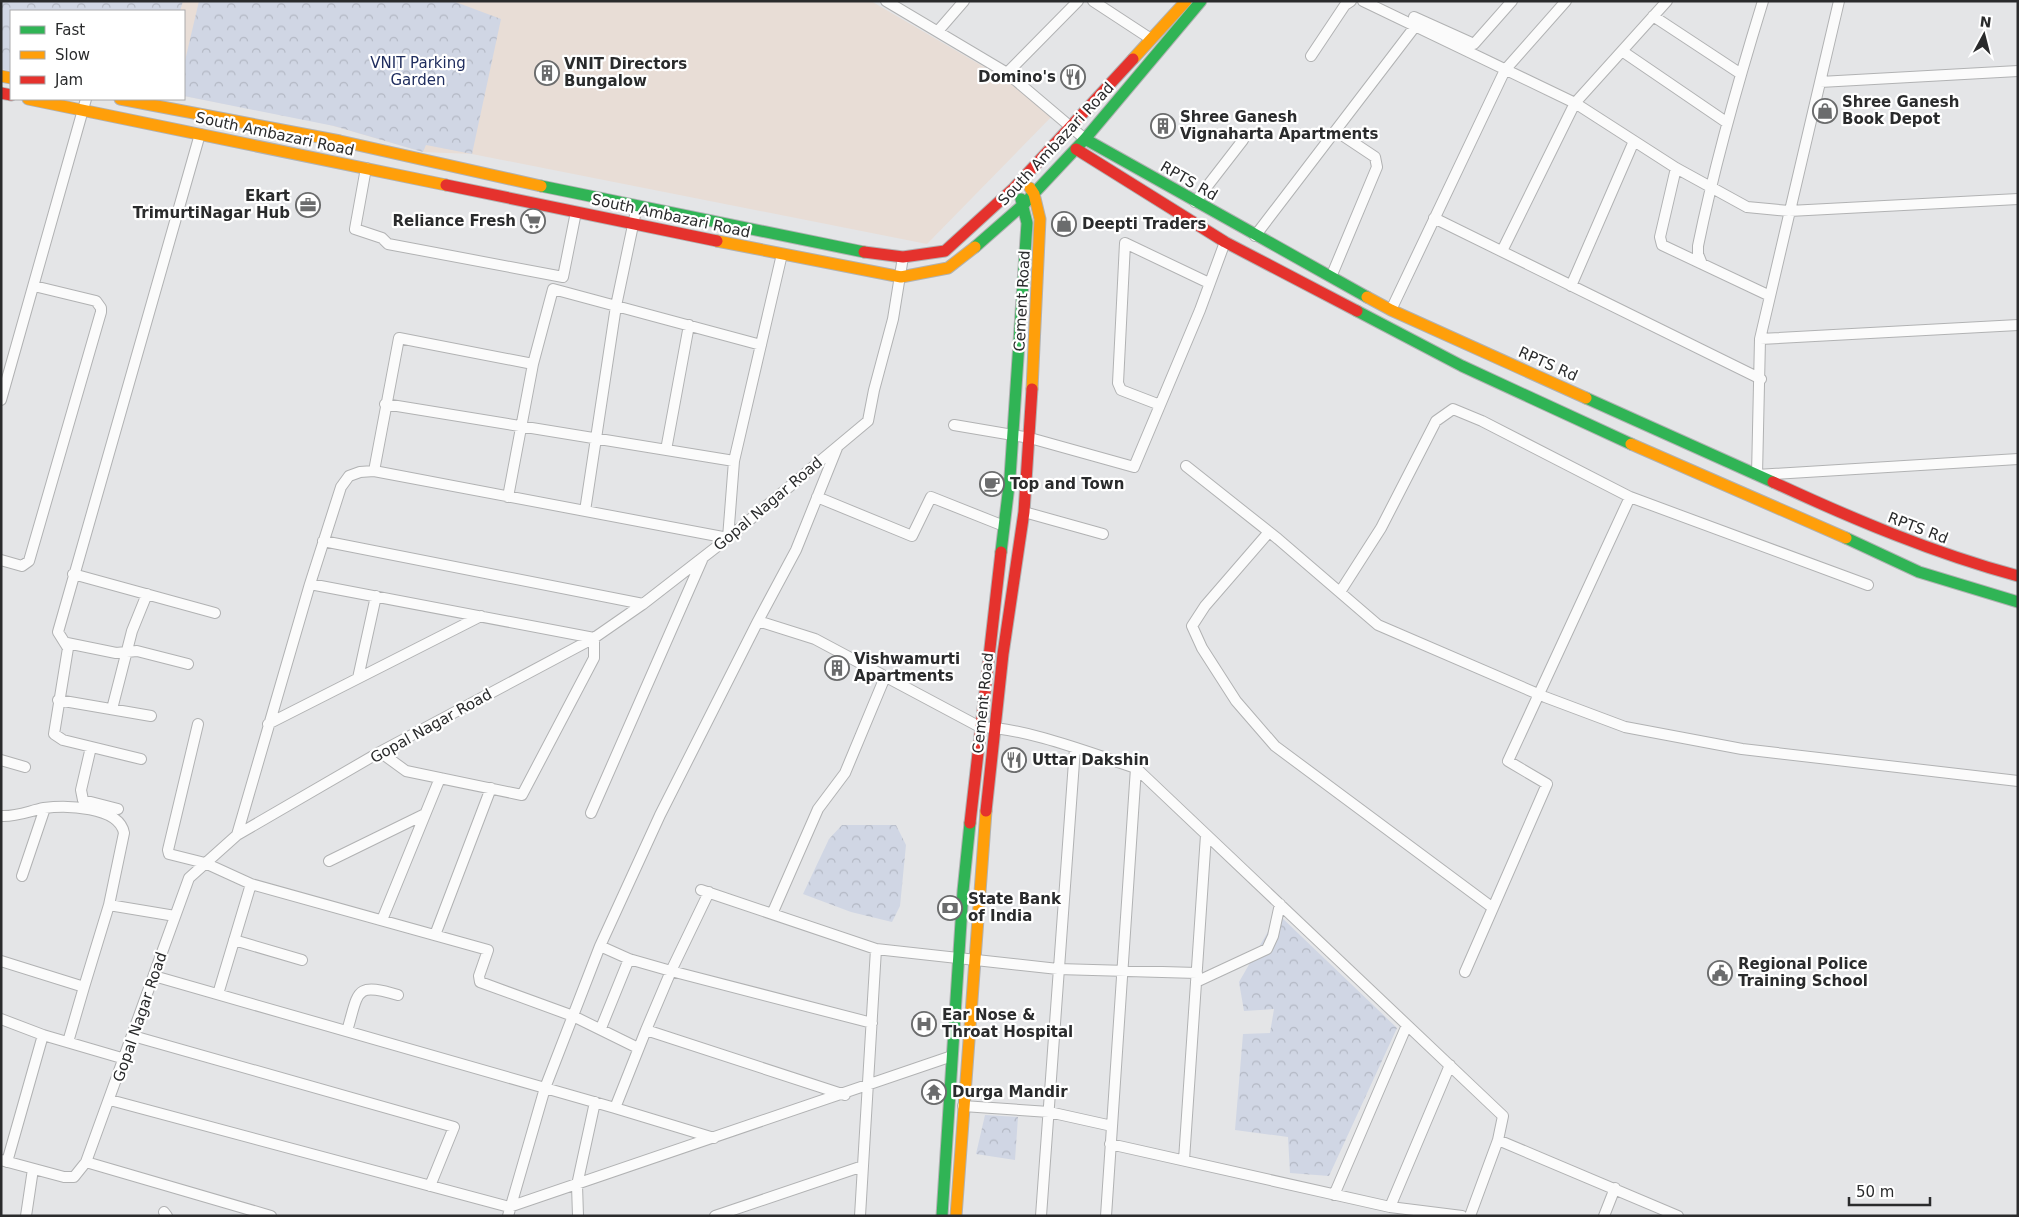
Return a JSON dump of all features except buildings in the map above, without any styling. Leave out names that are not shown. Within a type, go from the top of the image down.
[{"type":"main road","name":"South Ambazari Road","points":[[125,100],[330,139],[842,249],[904,257],[945,250],[1014,188],[1186,1]]},
{"type":"main road","name":"South Ambazari Road","points":[[39,100],[84,104],[200,134],[901,277],[948,268],[967,254],[1024,204],[1085,139],[1200,1]]},
{"type":"main road","name":"RPTS Rd","points":[[1085,139],[1255,236],[1391,310],[1867,525],[1965,562],[2018,576]]},
{"type":"main road","points":[[1076,149],[1225,242],[1462,366],[1717,483],[1800,516],[1919,572],[2018,602]]},
{"type":"main road","name":"Cement Road","points":[[956,1216],[981,860],[1003,654],[1024,512],[1030,438],[1040,219],[1034,194],[1024,178]]},
{"type":"main road","points":[[1014,188],[1024,204]]},
{"type":"main road","name":"Cement Road","points":[[942,1216],[958,958],[980,726],[1013,435],[1027,222],[1024,204]]},
{"type":"street","points":[[886,1],[1008,73],[1085,139]]},
{"type":"street","points":[[938,31],[964,1]]},
{"type":"street","points":[[1008,73],[1078,1]]},
{"type":"street","points":[[1093,1],[1151,39]]},
{"type":"street","points":[[1311,56],[1345,5],[1351,1]]},
{"type":"street","points":[[1363,1],[1418,23],[1465,45],[1505,70],[1575,103],[1676,168],[1747,207],[1789,211],[2018,200]]},
{"type":"street","points":[[1378,1],[1418,23]]},
{"type":"street","points":[[1465,45],[1474,44],[1512,1]]},
{"type":"street","points":[[1391,310],[1505,70],[1566,1]]},
{"type":"street","points":[[1502,251],[1575,103],[1667,1]]},
{"type":"street","points":[[1702,264],[1698,254],[1698,246],[1710,188],[1726,122],[1763,1]]},
{"type":"street","points":[[1839,1],[1760,339],[1761,380],[1757,475],[2018,458]]},
{"type":"street","points":[[1653,16],[1741,74]]},
{"type":"street","points":[[1255,236],[1418,23]]},
{"type":"street","points":[[1255,236],[1418,23]]},
{"type":"street","points":[[1622,51],[1726,122]]},
{"type":"street","points":[[1820,82],[2018,71]]},
{"type":"street","points":[[1,400],[84,104]]},
{"type":"street","points":[[1331,277],[1377,167],[1375,158],[1336,131]]},
{"type":"street","points":[[188,664],[138,651],[116,653],[67,644],[58,632],[200,134]]},
{"type":"street","points":[[1195,202],[1243,140]]},
{"type":"street","points":[[1571,286],[1634,141]]},
{"type":"street","points":[[366,168],[355,229],[382,238],[388,244],[563,277],[576,212]]},
{"type":"street","points":[[1676,168],[1660,236],[1662,244],[1770,296]]},
{"type":"street","points":[[585,511],[616,306],[637,206]]},
{"type":"street","points":[[1434,218],[1761,380]]},
{"type":"street","points":[[954,425],[1030,438],[1134,467],[1225,242]]},
{"type":"street","points":[[1160,405],[1121,390],[1118,383],[1126,243],[1210,283]]},
{"type":"street","points":[[237,835],[323,541],[341,487],[349,476],[360,472],[374,471],[728,538],[734,461],[782,254]]},
{"type":"street","name":"Gopal Nagar Road","points":[[4,1161],[64,1177],[74,1177],[86,1162],[125,1059],[189,878],[237,835],[380,752],[594,638],[702,559],[868,422],[874,390],[894,319],[904,257]]},
{"type":"street","points":[[1,560],[22,566],[29,561],[102,308],[96,301],[34,286]]},
{"type":"street","points":[[508,497],[532,364],[553,288],[761,345]]},
{"type":"street","points":[[666,450],[689,325]]},
{"type":"street","points":[[1760,339],[2018,325]]},
{"type":"street","points":[[374,471],[385,404],[399,338],[532,364]]},
{"type":"street","points":[[385,404],[734,461]]},
{"type":"street","points":[[1340,592],[1381,528],[1436,421],[1453,409],[1482,421],[1630,497],[1868,585]]},
{"type":"street","points":[[509,1212],[545,1088],[600,946],[660,815],[796,550],[837,447]]},
{"type":"street","points":[[1186,466],[1378,625],[1540,695],[1625,727],[1742,749],[2018,781]]},
{"type":"street","points":[[817,497],[912,536],[931,496],[1004,526]]},
{"type":"street","points":[[1465,972],[1547,784],[1508,761],[1630,497]]},
{"type":"street","points":[[1024,512],[1103,534]]},
{"type":"street","points":[[1268,532],[1205,606],[1192,626],[1202,648],[1236,701],[1275,746],[1493,908]]},
{"type":"street","points":[[323,541],[643,604]]},
{"type":"street","points":[[591,813],[702,559]]},
{"type":"street","points":[[73,574],[215,613]]},
{"type":"street","points":[[310,584],[594,638],[594,658],[522,795],[406,770],[380,752]]},
{"type":"street","points":[[112,709],[137,615],[147,594]]},
{"type":"street","points":[[358,678],[376,596]]},
{"type":"street","points":[[268,724],[482,616]]},
{"type":"street","points":[[758,622],[815,639],[980,726],[996,727],[1075,748],[1136,768],[1503,1116],[1498,1140],[1470,1216]]},
{"type":"street","points":[[67,644],[54,734],[63,740],[141,759]]},
{"type":"street","points":[[772,914],[818,809],[845,773],[886,676]]},
{"type":"street","points":[[58,700],[151,716]]},
{"type":"street","points":[[198,724],[168,850],[172,856],[206,863],[251,884],[488,950],[479,976],[480,982],[573,1016],[601,1028],[638,1048]]},
{"type":"street","points":[[91,747],[81,790],[83,800],[118,809]]},
{"type":"street","points":[[1041,1216],[1075,748]]},
{"type":"street","points":[[1,760],[25,767]]},
{"type":"street","points":[[1106,1216],[1136,768]]},
{"type":"street","points":[[382,920],[440,778]]},
{"type":"street","points":[[435,935],[491,788]]},
{"type":"street","points":[[1,816],[11,816],[45,808],[68,807],[97,811],[111,816],[120,823],[124,833],[109,905],[68,1042]]},
{"type":"street","points":[[22,876],[45,808]]},
{"type":"street","points":[[329,861],[424,815]]},
{"type":"street","points":[[1184,1160],[1206,835]]},
{"type":"street","points":[[218,994],[251,884]]},
{"type":"street","points":[[615,1108],[638,1048],[705,891],[876,949],[1058,969],[1122,969],[1196,978],[1267,949],[1273,936],[1280,904]]},
{"type":"street","points":[[109,905],[175,916]]},
{"type":"street","points":[[234,940],[302,960]]},
{"type":"street","points":[[600,946],[629,959],[671,971],[872,1023]]},
{"type":"street","points":[[860,1216],[876,949]]},
{"type":"street","points":[[601,1028],[629,959]]},
{"type":"street","points":[[1,961],[84,986]]},
{"type":"street","points":[[154,976],[596,1102],[714,1138]]},
{"type":"street","points":[[347,1031],[357,996],[364,990],[373,987],[398,995]]},
{"type":"street","points":[[1,1019],[43,1035],[125,1059]]},
{"type":"street","points":[[1334,1195],[1407,1025]]},
{"type":"street","points":[[646,1030],[845,1095]]},
{"type":"street","points":[[4,1161],[43,1035]]},
{"type":"street","points":[[133,1036],[454,1127],[430,1186]]},
{"type":"street","points":[[110,1100],[430,1186],[509,1212],[577,1185],[845,1095],[952,1056]]},
{"type":"street","points":[[1390,1207],[1450,1065]]},
{"type":"street","points":[[578,1216],[577,1185],[596,1102]]},
{"type":"street","points":[[964,1106],[1049,1112],[1112,1126]]},
{"type":"street","points":[[1498,1140],[1678,1216]]},
{"type":"street","points":[[1110,1144],[1390,1207],[1462,1216]]},
{"type":"street","points":[[86,1162],[271,1216]]},
{"type":"street","points":[[715,1216],[863,1166]]},
{"type":"street","points":[[26,1216],[33,1169]]},
{"type":"street","points":[[1604,1216],[1615,1188]]},
{"type":"shaded area","points":[[1,1],[871,1],[1058,110],[927,244],[472,154],[423,152],[323,123],[185,96],[185,10],[10,10],[1,69]]},
{"type":"green space","points":[[1,1],[183,1],[180,10],[10,10],[10,71],[1,69]]},
{"type":"green space","name":"VNIT Parking Garden","points":[[199,1],[453,1],[501,19],[472,154],[426,145],[423,152],[334,126],[185,96],[185,61]]},
{"type":"green space","points":[[842,825],[896,825],[906,845],[900,906],[892,922],[851,912],[803,894],[829,839]]},
{"type":"green space","points":[[1278,914],[1397,1028],[1329,1176],[1290,1173],[1288,1137],[1235,1130],[1243,1034],[1270,1033],[1274,1009],[1244,1011],[1239,982]]},
{"type":"green space","points":[[985,1115],[1018,1117],[1015,1160],[976,1154]]},
{"type":"traffic: fast","points":[[975,247],[1024,204],[1085,139],[1201,1]]},
{"type":"traffic: fast","points":[[1085,139],[1367,297]]},
{"type":"traffic: fast","points":[[541,186],[864,252]]},
{"type":"traffic: fast","points":[[1001,552],[1010,477],[1027,223],[1021,199]]},
{"type":"traffic: fast","points":[[1357,311],[1462,366],[1631,444]]},
{"type":"traffic: fast","points":[[1586,398],[1773,482]]},
{"type":"traffic: fast","points":[[1846,538],[1919,572],[2018,602]]},
{"type":"traffic: fast","points":[[942,1216],[963,891],[970,823]]},
{"type":"traffic: slow","points":[[1133,59],[1186,1]]},
{"type":"traffic: slow","points":[[1,76],[10,78]]},
{"type":"traffic: slow","points":[[33,100],[446,185]]},
{"type":"traffic: slow","points":[[125,100],[340,141],[541,186]]},
{"type":"traffic: slow","points":[[1030,188],[1034,194],[1040,219],[1032,389]]},
{"type":"traffic: slow","points":[[717,241],[901,277],[948,268],[975,247]]},
{"type":"traffic: slow","points":[[1367,297],[1391,310],[1586,398]]},
{"type":"traffic: slow","points":[[1631,444],[1846,538]]},
{"type":"traffic: slow","points":[[956,1216],[986,811]]},
{"type":"traffic: jam","points":[[864,252],[903,257],[945,251],[1014,188],[1133,59]]},
{"type":"traffic: jam","points":[[1,93],[10,95]]},
{"type":"traffic: jam","points":[[1076,149],[1225,242],[1357,311]]},
{"type":"traffic: jam","points":[[446,185],[717,241]]},
{"type":"traffic: jam","points":[[986,811],[1003,654],[1024,512],[1032,389]]},
{"type":"traffic: jam","points":[[1773,482],[1924,546],[2018,576]]},
{"type":"traffic: jam","points":[[970,823],[1001,552]]},
{"type":"place","name":"VNIT Directors Bungalow","points":[[547,73]]},
{"type":"place","name":"Domino's","points":[[1073,77]]},
{"type":"place","name":"Shree Ganesh Book Depot","points":[[1825,111]]},
{"type":"place","name":"Shree Ganesh Vignaharta Apartments","points":[[1163,126]]},
{"type":"place","name":"Ekart TrimurtiNagar Hub","points":[[308,205]]},
{"type":"place","name":"Reliance Fresh","points":[[533,221]]},
{"type":"place","name":"Deepti Traders","points":[[1064,224]]},
{"type":"place","name":"Top and Town","points":[[992,484]]},
{"type":"place","name":"Vishwamurti Apartments","points":[[837,668]]},
{"type":"place","name":"Uttar Dakshin","points":[[1014,760]]},
{"type":"place","name":"State Bank of India","points":[[950,908]]},
{"type":"place","name":"Regional Police Training School","points":[[1720,973]]},
{"type":"place","name":"Ear Nose & Throat Hospital","points":[[924,1024]]},
{"type":"place","name":"Durga Mandir","points":[[934,1092]]}]
